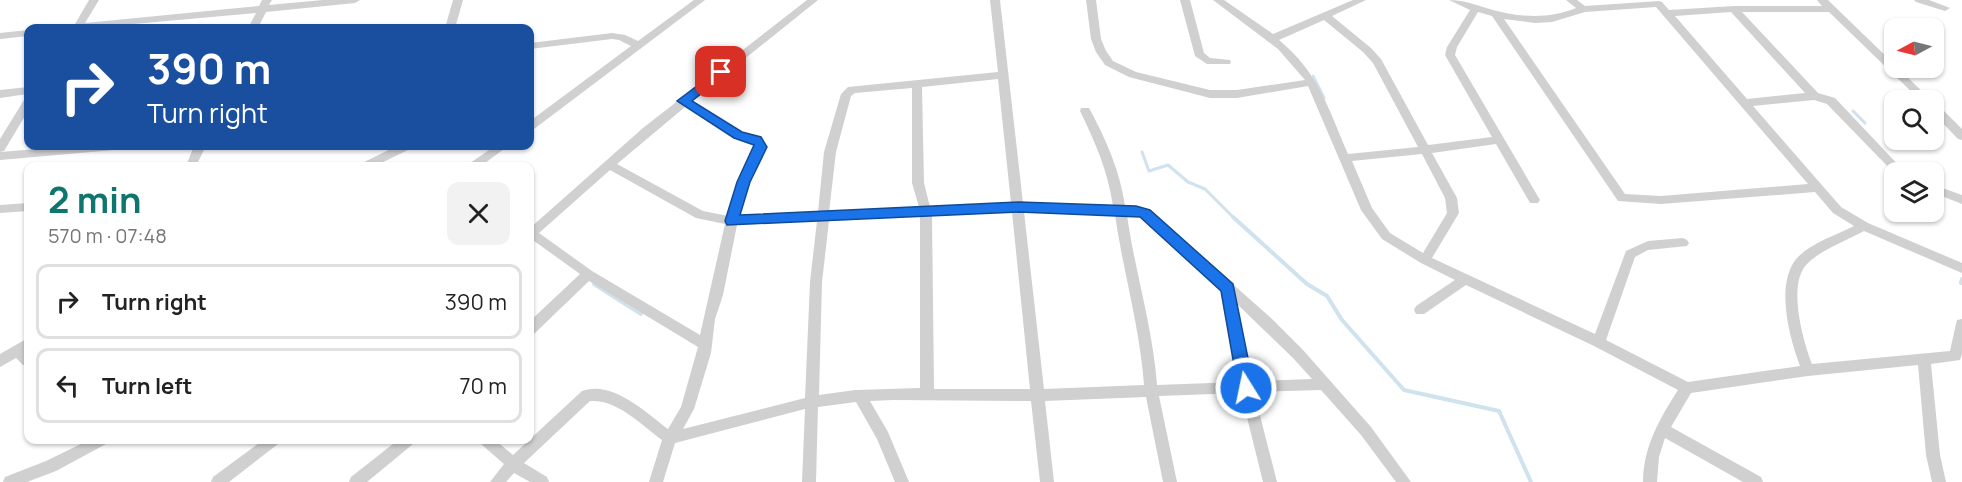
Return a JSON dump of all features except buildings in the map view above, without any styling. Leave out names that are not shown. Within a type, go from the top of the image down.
[{"type":"street","points":[[80,24],[94,0]]},
{"type":"street","points":[[104,24],[265,5],[355,0]]},
{"type":"street","points":[[451,24],[458,0]]},
{"type":"street","points":[[534,123],[700,0]]},
{"type":"street","points":[[534,230],[684,101],[813,0]]},
{"type":"street","points":[[995,0],[1047,482]]},
{"type":"street","points":[[1090,0],[1096,39],[1101,52],[1109,63],[1133,75],[1209,94],[1237,94],[1312,82]]},
{"type":"street","points":[[1185,0],[1199,54],[1207,61],[1226,62]]},
{"type":"street","points":[[1218,0],[1302,65],[1312,82],[1367,210],[1386,237],[1425,260],[1599,342],[1687,388],[1808,370],[1958,357],[1962,324]]},
{"type":"street","points":[[1270,39],[1361,0]]},
{"type":"street","points":[[1454,0],[1497,16],[1545,19],[1564,16],[1583,9],[1660,2],[1837,210],[1864,226],[1962,268]]},
{"type":"street","points":[[1572,0],[1583,9]]},
{"type":"street","points":[[1822,0],[1916,90]]},
{"type":"street","points":[[1919,0],[1945,8]]},
{"type":"street","points":[[255,24],[265,5]]},
{"type":"street","points":[[1475,9],[1452,47],[1450,55],[1534,200]]},
{"type":"street","points":[[1668,13],[1734,9],[1832,9]]},
{"type":"street","points":[[1734,9],[1814,96]]},
{"type":"street","points":[[1324,15],[1377,61],[1453,206],[1453,213],[1425,260]]},
{"type":"street","points":[[1497,16],[1622,198],[1661,201],[1817,188]]},
{"type":"street","points":[[0,36],[24,33]]},
{"type":"street","points":[[534,46],[612,36],[639,46]]},
{"type":"street","points":[[809,482],[816,282],[830,152],[838,119],[848,92],[1004,75]]},
{"type":"street","points":[[916,85],[918,183],[926,212],[927,395]]},
{"type":"street","points":[[0,94],[24,91]]},
{"type":"street","points":[[1744,103],[1814,96],[1831,101],[1891,162]]},
{"type":"street","points":[[656,482],[670,438],[687,409],[706,345],[709,319],[717,295],[732,221],[744,182],[760,147],[760,143],[756,140],[738,135],[684,101]]},
{"type":"street","points":[[0,148],[24,109]]},
{"type":"street","points":[[1085,111],[1108,159],[1116,184],[1151,389],[1170,482]]},
{"type":"street","points":[[1944,118],[1962,135]]},
{"type":"street","points":[[1344,158],[1498,140]]},
{"type":"street","points":[[0,156],[68,150]]},
{"type":"street","points":[[374,162],[398,150]]},
{"type":"street","points":[[480,162],[496,150]]},
{"type":"street","points":[[609,165],[700,215],[732,221],[1019,207],[1136,211],[1151,217],[1266,322],[1366,431],[1404,482]]},
{"type":"street","points":[[1944,193],[1962,200]]},
{"type":"street","points":[[0,209],[24,207]]},
{"type":"street","points":[[1808,370],[1798,347],[1793,311],[1793,276],[1801,262],[1864,226]]},
{"type":"street","points":[[534,236],[588,274],[706,345]]},
{"type":"street","points":[[1599,342],[1630,254],[1636,249],[1647,246],[1683,243]]},
{"type":"street","points":[[534,325],[588,274]]},
{"type":"street","points":[[1420,310],[1466,279]]},
{"type":"street","points":[[1228,288],[1246,388],[1270,482]]},
{"type":"street","points":[[0,361],[23,347]]},
{"type":"street","points":[[1924,360],[1933,454],[1939,482]]},
{"type":"street","points":[[670,438],[811,402],[860,396],[1038,395],[1324,384]]},
{"type":"street","points":[[1650,482],[1651,454],[1687,388]]},
{"type":"street","points":[[496,482],[576,404],[593,394],[602,394],[623,404],[670,438]]},
{"type":"street","points":[[860,396],[883,436],[902,482]]},
{"type":"street","points":[[1664,430],[1756,482]]},
{"type":"street","points":[[10,482],[51,466],[93,444]]},
{"type":"street","points":[[218,482],[268,444]]},
{"type":"street","points":[[356,482],[403,444]]},
{"type":"street","points":[[490,444],[513,464],[542,482]]},
{"type":"waterway","points":[[1313,76],[1324,98]]},
{"type":"waterway","points":[[1853,111],[1865,123]]},
{"type":"waterway","points":[[1142,152],[1149,171],[1168,165],[1188,182],[1205,189],[1233,217]]},
{"type":"waterway","points":[[1233,217],[1307,284],[1327,296],[1342,320],[1404,390],[1499,411],[1531,482]]},
{"type":"waterway","points":[[1961,283],[1962,279]]},
{"type":"waterway","points":[[594,284],[641,314]]},
{"type":"route","points":[[721,72],[684,101],[738,135],[760,143],[744,182],[732,221],[1019,207],[1145,213],[1228,288],[1246,388]]}]
